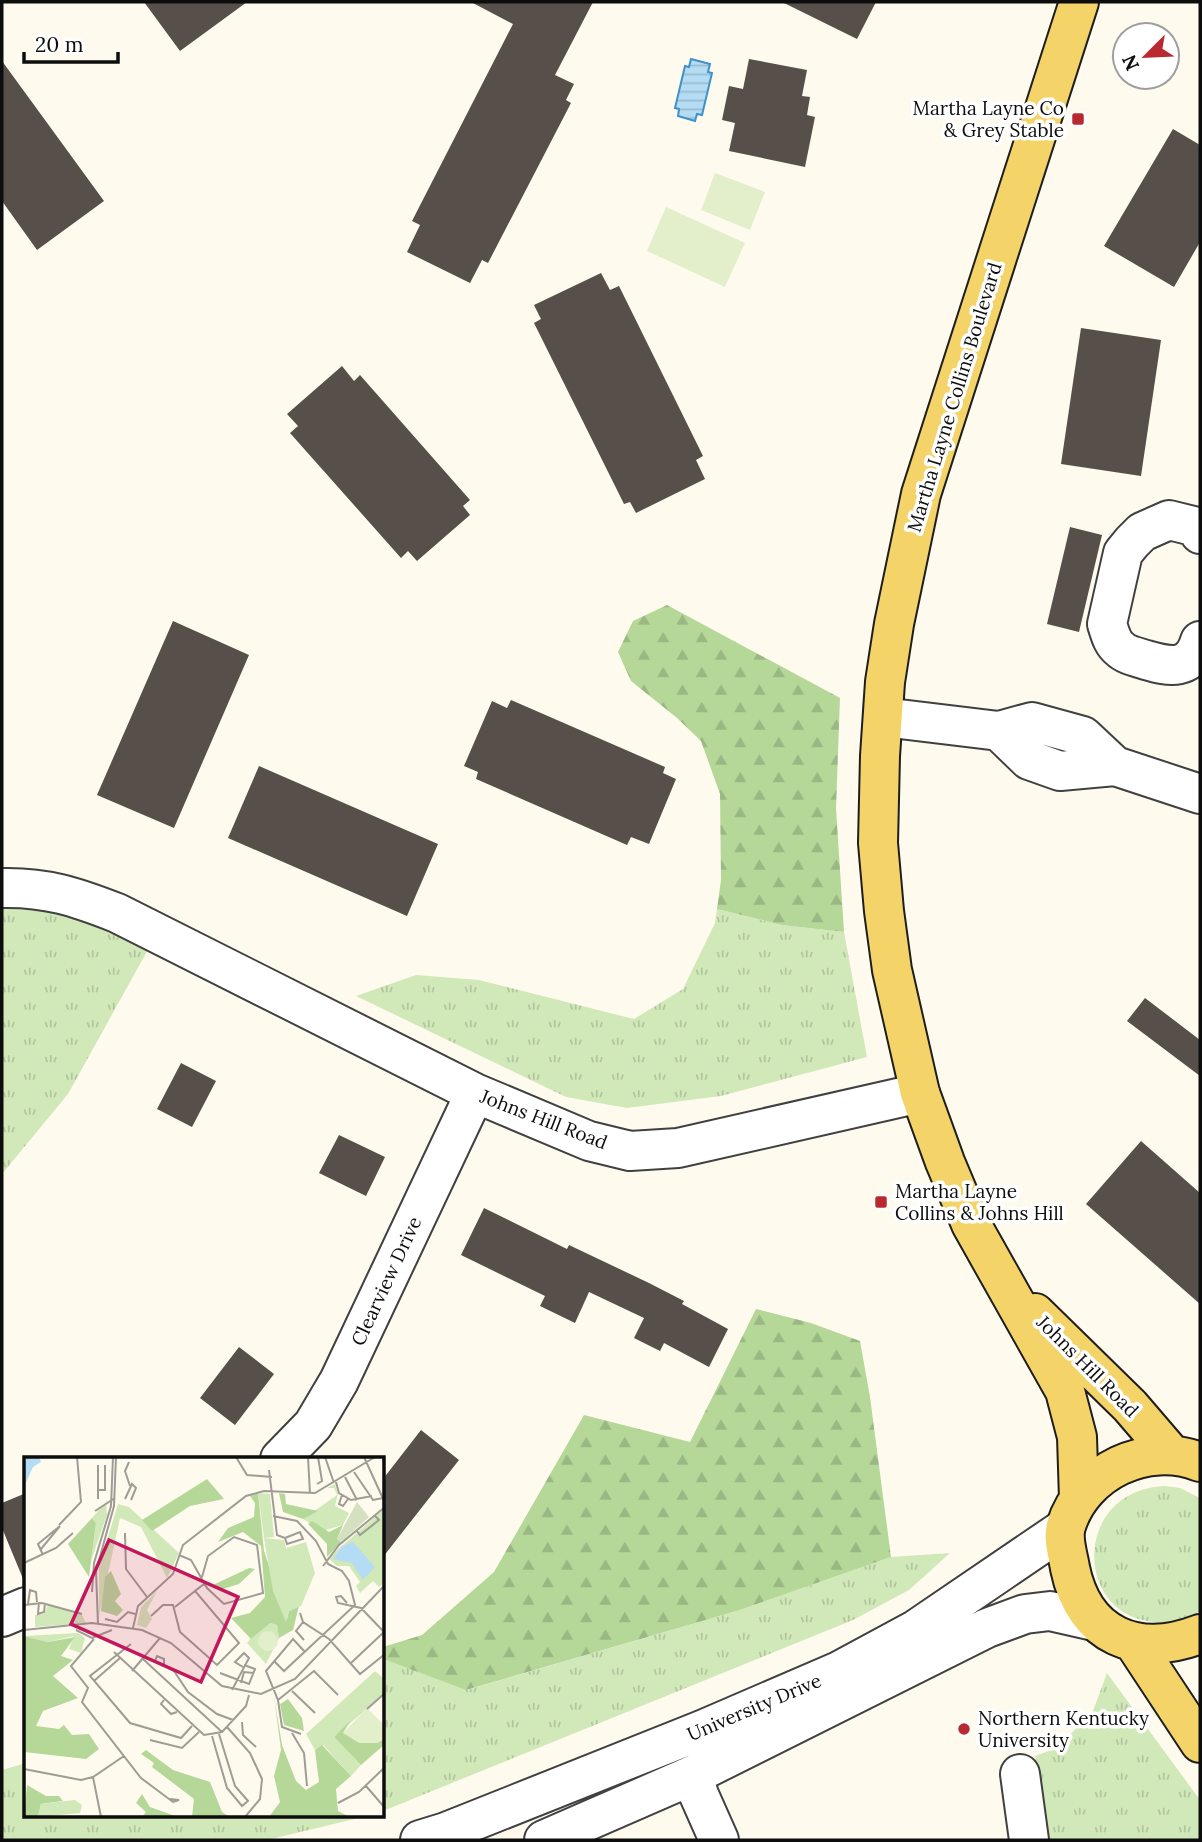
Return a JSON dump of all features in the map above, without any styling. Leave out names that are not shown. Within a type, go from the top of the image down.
[{"type":"main road","name":"Martha Layne Collins Boulevard","points":[[920,1093],[892,970],[878,843],[885,682],[921,494],[1079,2]]},
{"type":"main road","name":"Johns Hill Road","points":[[920,1093],[966,1212],[1065,1391],[1077,1437],[1072,1513],[1066,1546],[1080,1600],[1094,1621]]},
{"type":"main road","name":"Johns Hill Road","points":[[1002,1280],[1186,1459]]},
{"type":"main road","points":[[1072,1513],[1090,1486],[1108,1471],[1129,1461],[1151,1455],[1186,1459]]},
{"type":"main road","points":[[1094,1621],[1106,1631],[1134,1643],[1187,1639],[1200,1634]]},
{"type":"main road","points":[[1134,1643],[1200,1743]]},
{"type":"street","points":[[1199,528],[1169,520],[1142,532],[1132,542],[1123,553],[1107,624],[1110,635],[1122,652],[1169,667],[1190,659],[1198,650],[1200,641]]},
{"type":"street","points":[[883,718],[999,730],[1031,722],[1083,736],[1115,766],[1200,794]]},
{"type":"street","name":"Johns Hill Road","points":[[2,888],[71,895],[117,914],[475,1093],[590,1141],[630,1151],[678,1148],[920,1093]]},
{"type":"street","name":"Clearview Drive","points":[[282,1457],[313,1425],[339,1381],[475,1093]]},
{"type":"street","name":"University Drive","points":[[419,1840],[446,1832],[690,1735],[839,1671],[915,1630],[1072,1513]]},
{"type":"street","points":[[2,1617],[24,1608]]},
{"type":"street","name":"University Drive","points":[[544,1840],[693,1775],[1012,1618],[1050,1611],[1094,1621]]},
{"type":"street","points":[[1020,1774],[1029,1840]]},
{"type":"street","points":[[693,1775],[719,1840]]},
{"type":"green space","points":[[715,173],[765,192],[750,230],[701,210]]},
{"type":"green space","points":[[666,207],[745,243],[725,287],[647,251]]},
{"type":"green space","points":[[667,605],[840,698],[836,808],[844,932],[782,925],[717,909],[721,880],[720,794],[701,741],[631,681],[618,652],[633,621]]},
{"type":"green space","points":[[2,907],[52,909],[150,946],[68,1094],[2,1174]]},
{"type":"green space","points":[[717,909],[782,925],[844,932],[867,1057],[721,1096],[627,1108],[566,1097],[356,996],[416,975],[479,980],[634,1019],[683,989],[715,923]]},
{"type":"green space","points":[[756,1309],[811,1323],[860,1341],[891,1557],[740,1610],[466,1690],[385,1660],[385,1646],[422,1635],[494,1572],[584,1415],[690,1442]]},
{"type":"green space","points":[[1165,1486],[1180,1488],[1200,1498],[1200,1611],[1178,1621],[1154,1622],[1127,1615],[1108,1599],[1097,1577],[1094,1553],[1099,1529],[1113,1508],[1135,1493]]},
{"type":"green space","points":[[950,1553],[909,1590],[853,1620],[385,1810],[385,1660],[467,1690],[740,1610],[891,1557]]},
{"type":"green space","points":[[1107,1673],[1200,1800],[1200,1840],[1048,1840],[1035,1756],[1057,1748],[1093,1711]]},
{"type":"green space","points":[[24,1764],[24,1818],[359,1818],[267,1840],[2,1840],[2,1770]]},
{"type":"water","points":[[691,59],[710,64],[708,72],[712,73],[702,115],[697,114],[695,121],[678,116],[679,109],[675,108],[685,66],[689,67]]},
{"type":"building","points":[[144,2],[247,2],[180,51]]},
{"type":"building","points":[[471,2],[593,2],[555,75],[574,84],[566,100],[571,103],[488,263],[482,260],[470,283],[407,252],[420,225],[412,221],[513,24]]},
{"type":"building","points":[[782,2],[876,2],[857,39]]},
{"type":"building","points":[[749,59],[807,70],[802,96],[810,97],[807,115],[815,117],[805,167],[729,151],[735,123],[722,120],[729,86],[743,89]]},
{"type":"building","points":[[2,61],[104,201],[37,250],[2,201]]},
{"type":"building","points":[[1173,129],[1200,145],[1200,242],[1174,287],[1104,246]]},
{"type":"building","points":[[601,273],[610,290],[619,286],[703,456],[696,460],[705,479],[636,513],[630,502],[624,504],[534,323],[541,319],[534,305]]},
{"type":"building","points":[[1081,328],[1161,340],[1141,476],[1061,464]]},
{"type":"building","points":[[342,366],[354,381],[360,375],[470,500],[463,506],[470,515],[417,561],[408,551],[401,558],[290,433],[298,426],[287,414]]},
{"type":"building","points":[[1070,527],[1102,535],[1079,632],[1047,624]]},
{"type":"building","points":[[173,621],[249,655],[174,828],[97,795]]},
{"type":"building","points":[[511,700],[665,767],[663,773],[676,779],[649,844],[631,837],[627,845],[476,779],[478,772],[464,766],[492,701],[507,708]]},
{"type":"building","points":[[259,766],[438,844],[407,916],[228,838]]},
{"type":"building","points":[[1145,998],[1200,1040],[1200,1076],[1127,1021]]},
{"type":"building","points":[[181,1063],[216,1081],[192,1127],[157,1109]]},
{"type":"building","points":[[339,1135],[385,1157],[366,1196],[319,1173]]},
{"type":"building","points":[[1141,1141],[1200,1193],[1200,1304],[1086,1204]]},
{"type":"building","points":[[484,1208],[567,1249],[569,1245],[649,1283],[728,1329],[709,1367],[664,1343],[660,1351],[634,1338],[644,1318],[589,1292],[575,1323],[540,1306],[545,1296],[461,1255]]},
{"type":"building","points":[[239,1347],[274,1374],[235,1425],[200,1398]]},
{"type":"building","points":[[421,1430],[459,1460],[385,1554],[385,1476]]},
{"type":"building","points":[[24,1494],[24,1581],[2,1528],[2,1503]]},
{"type":"place","name":"Martha Layne Co & Grey Stable","points":[[1078,119]]},
{"type":"place","name":"Martha Layne Collins & Johns Hill","points":[[881,1202]]},
{"type":"place","name":"Northern Kentucky University","points":[[964,1729]]}]
